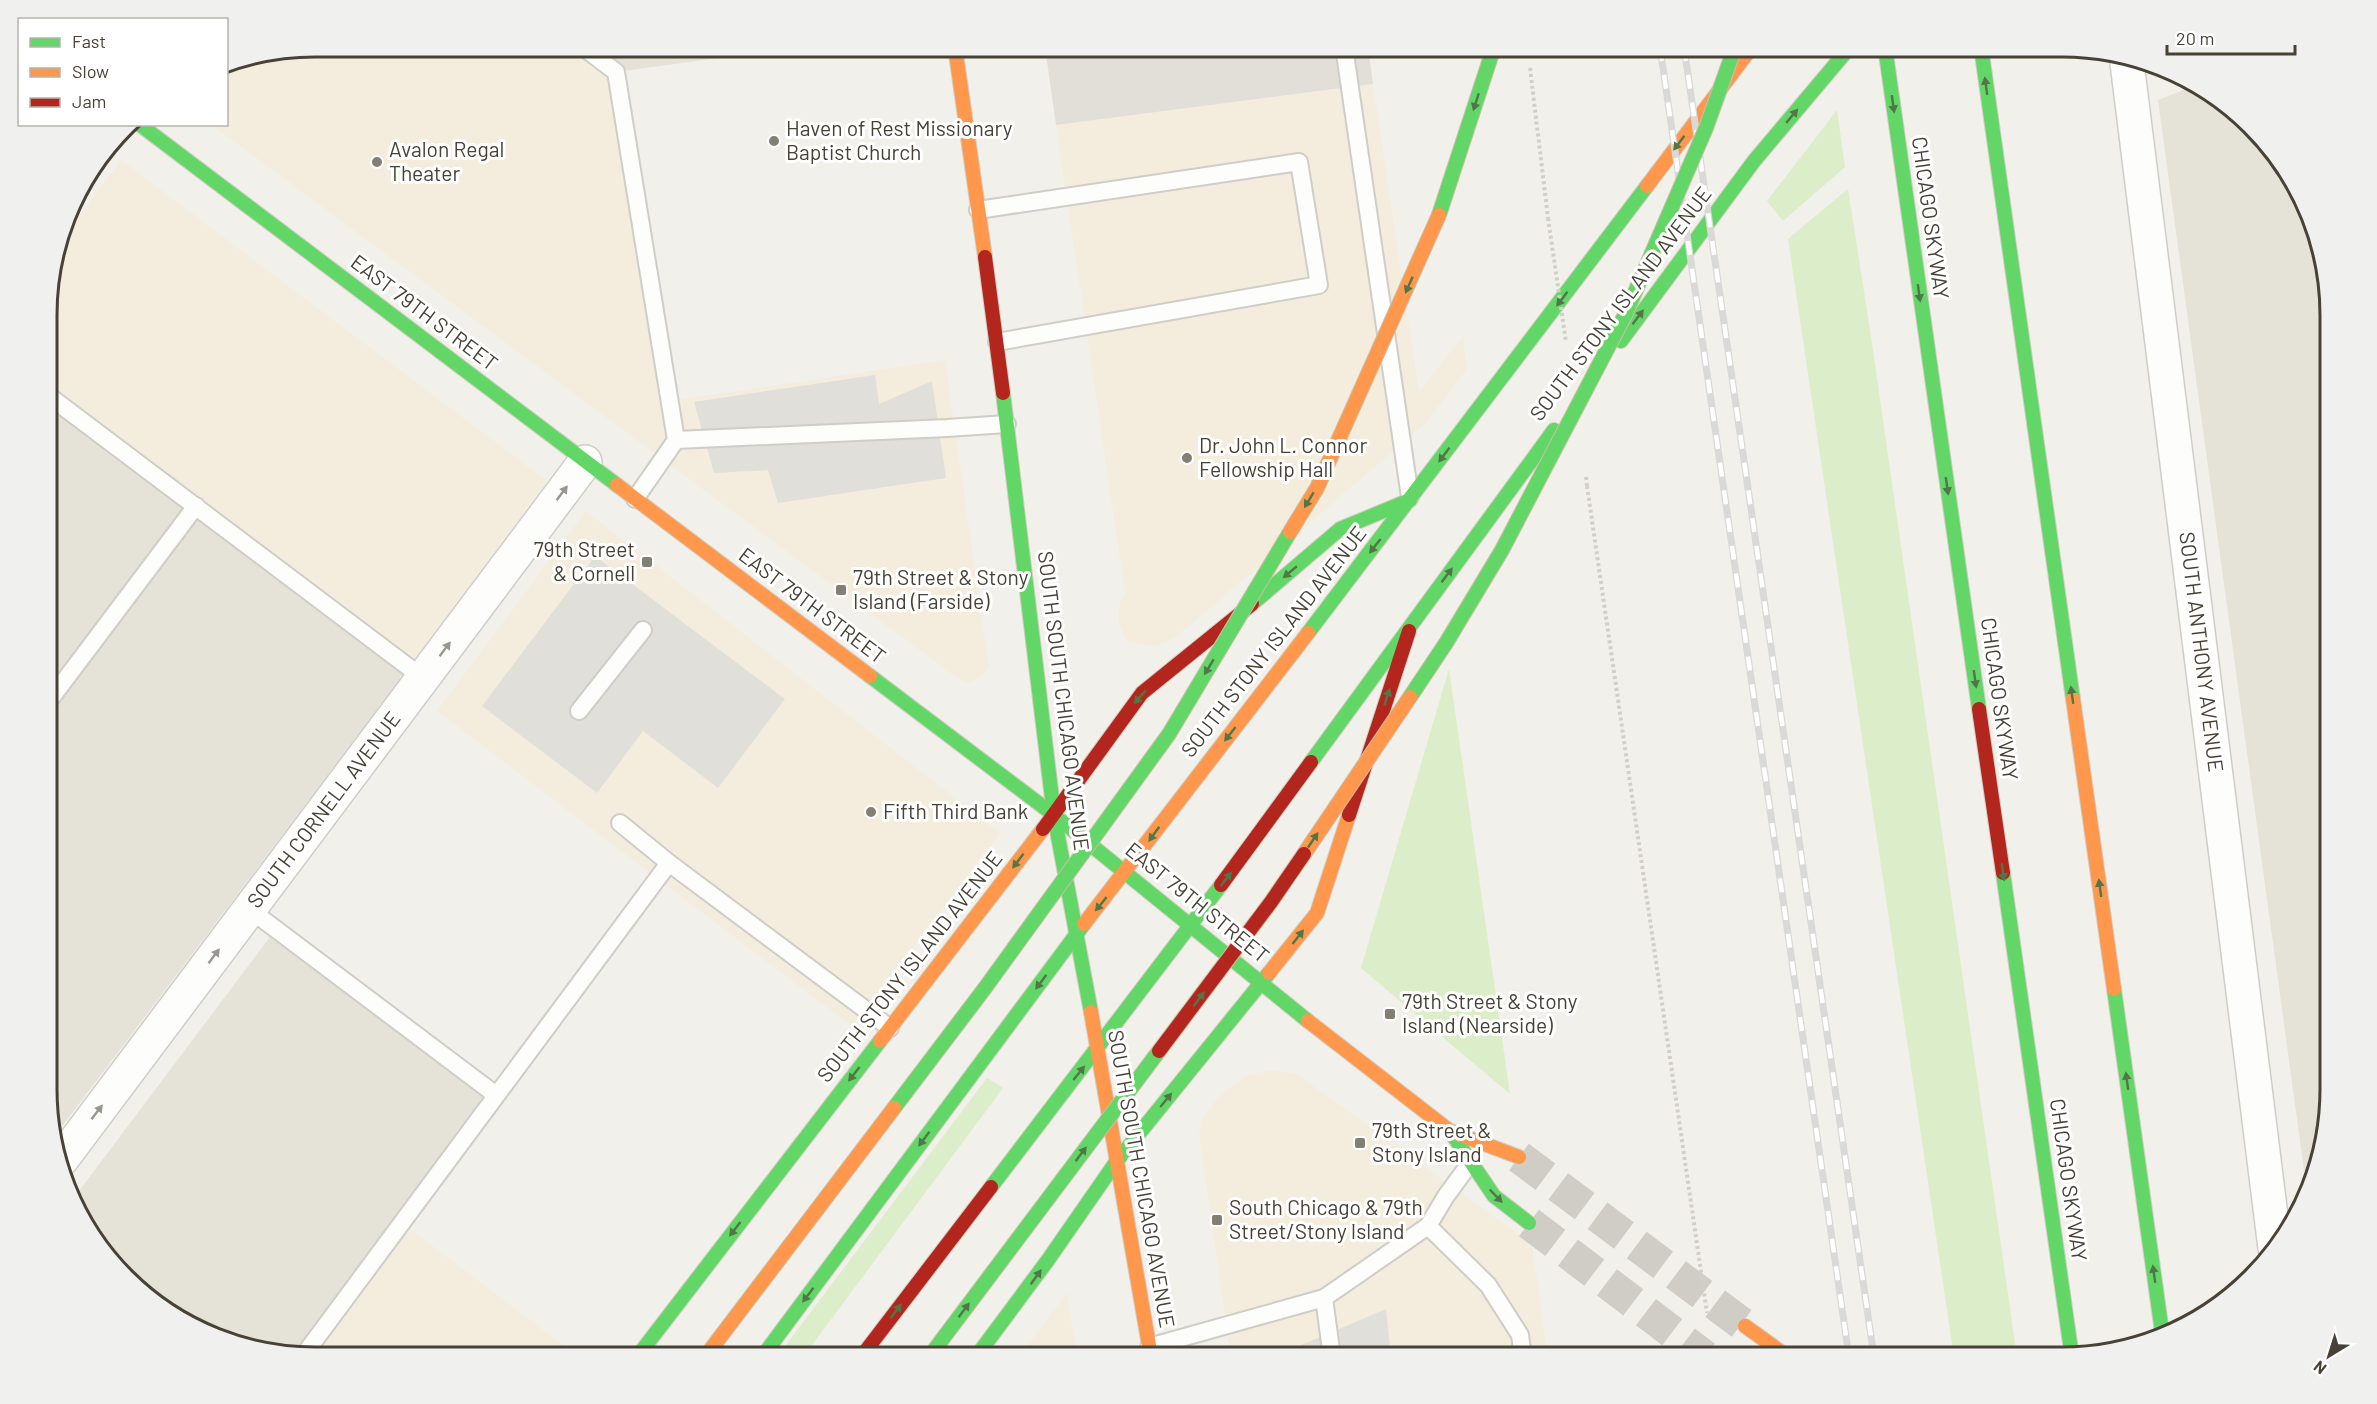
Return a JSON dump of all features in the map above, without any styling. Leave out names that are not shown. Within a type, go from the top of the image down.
[{"type":"main road","name":"SOUTH SOUTH CHICAGO AVENUE","points":[[957,57],[997,342],[1054,815],[1098,1050],[1116,1162],[1132,1239],[1149,1347]]},
{"type":"main road","points":[[713,1347],[985,988],[1175,724],[1317,488],[1436,225],[1490,57]]},
{"type":"main road","points":[[937,1347],[1271,902],[1451,633],[1502,550],[1626,313],[1706,128],[1730,57]]},
{"type":"main road","name":"SOUTH STONY ISLAND AVENUE","points":[[769,1347],[1075,935],[1126,872],[1410,500],[1744,57]]},
{"type":"main road","name":"SOUTH STONY ISLAND AVENUE","points":[[869,1347],[1191,926],[1412,622],[1754,161],[1841,57]]},
{"type":"main road","name":"CHICAGO SKYWAY","points":[[1887,57],[1911,236],[2070,1347]]},
{"type":"main road","points":[[1983,57],[2161,1327]]},
{"type":"main road","name":"EAST 79TH STREET","points":[[142,126],[1054,815],[1450,1131],[1519,1157]]},
{"type":"main road","name":"SOUTH STONY ISLAND AVENUE","points":[[645,1347],[1054,815],[1142,693],[1212,638],[1341,529],[1410,500]]},
{"type":"main road","name":"SOUTH STONY ISLAND AVENUE","points":[[983,1347],[1048,1260],[1116,1162],[1317,913],[1412,622]]},
{"type":"main road","name":"EAST 79TH STREET","points":[[1450,1131],[1494,1196],[1529,1223]]},
{"type":"main road","points":[[1745,1326],[1774,1347]]},
{"type":"street","name":"SOUTH ANTHONY AVENUE","points":[[2127,66],[2274,1237]]},
{"type":"street","name":"SOUTH CORNELL AVENUE","points":[[66,1154],[585,462]]},
{"type":"lane","points":[[596,57],[616,72],[676,440],[635,499]]},
{"type":"lane","points":[[1346,57],[1410,500]]},
{"type":"lane","points":[[978,210],[1299,162],[1319,285],[997,342]]},
{"type":"lane","points":[[57,402],[423,678]]},
{"type":"lane","points":[[676,440],[1007,424]]},
{"type":"lane","points":[[57,690],[195,506]]},
{"type":"lane","points":[[579,711],[643,630]]},
{"type":"lane","points":[[620,823],[669,863],[890,1028]]},
{"type":"lane","points":[[310,1347],[669,863]]},
{"type":"lane","points":[[249,909],[496,1095]]},
{"type":"lane","points":[[1166,1347],[1324,1298],[1428,1226],[1471,1162]]},
{"type":"lane","points":[[1428,1226],[1488,1285],[1520,1335],[1522,1347]]},
{"type":"lane","points":[[1324,1298],[1331,1347]]},
{"type":"path","points":[[1529,58],[1548,218]]},
{"type":"path","points":[[1587,486],[1708,1322]]},
{"type":"shaded area","points":[[315,57],[596,57],[616,72],[670,401],[945,360],[989,668],[980,677],[968,683],[956,677],[213,126],[228,126],[228,72],[281,59]]},
{"type":"shaded area","points":[[596,57],[725,57],[616,72]]},
{"type":"shaded area","points":[[1046,57],[1369,57],[1373,84],[1056,125]]},
{"type":"shaded area","points":[[1373,84],[1419,392],[1463,336],[1467,369],[1426,423],[1175,638],[1155,647],[1127,641],[1118,623],[1120,602],[1125,593],[1056,125]]},
{"type":"shaded area","points":[[2186,89],[2218,109],[2260,150],[2277,172],[2300,216],[2311,248],[2318,281],[2320,315],[2320,1089],[2318,1123],[2305,1175],[2158,100]]},
{"type":"shaded area","points":[[121,160],[547,481],[409,667],[57,401],[59,281],[75,221]]},
{"type":"shaded area","points":[[875,375],[879,404],[932,381],[946,478],[778,503],[768,470],[714,473],[694,402]]},
{"type":"shaded area","points":[[57,401],[409,667],[60,1129],[57,1089]]},
{"type":"shaded area","points":[[586,511],[1000,833],[853,1027],[437,711]]},
{"type":"shaded area","points":[[595,556],[785,699],[718,788],[643,731],[597,793],[482,706]]},
{"type":"shaded area","points":[[276,929],[496,1095],[310,1347],[281,1345],[248,1338],[216,1327],[172,1304],[145,1283],[110,1246],[79,1191]]},
{"type":"shaded area","points":[[1272,1070],[1297,1074],[1532,1244],[1547,1347],[1230,1347],[1199,1135],[1202,1119],[1221,1094],[1248,1075]]},
{"type":"shaded area","points":[[402,1223],[566,1347],[315,1347],[310,1347]]},
{"type":"shaded area","points":[[1067,1293],[1075,1347],[1026,1347]]},
{"type":"shaded area","points":[[1386,1309],[1390,1347],[1297,1347]]},
{"type":"green space","points":[[1837,110],[1845,167],[1783,221],[1767,201]]},
{"type":"green space","points":[[1848,189],[2016,1347],[1953,1347],[1788,239]]},
{"type":"green space","points":[[1449,669],[1510,1094],[1361,968]]},
{"type":"green space","points":[[987,1078],[1003,1088],[810,1347],[785,1347]]},
{"type":"tunnel","points":[[1519,1157],[1745,1326]]},
{"type":"tunnel","points":[[1529,1223],[1692,1347]]},
{"type":"railway","points":[[1661,57],[1848,1347]]},
{"type":"railway","points":[[1685,57],[1873,1347]]},
{"type":"traffic: fast","points":[[1439,215],[1491,57]]},
{"type":"traffic: fast","points":[[1410,697],[1446,643],[1502,550],[1626,313],[1706,128],[1731,57]]},
{"type":"traffic: fast","points":[[1621,341],[1754,161],[1842,57]]},
{"type":"traffic: fast","points":[[1886,57],[1979,709]]},
{"type":"traffic: fast","points":[[1982,57],[2073,699]]},
{"type":"traffic: fast","points":[[142,126],[617,485]]},
{"type":"traffic: fast","points":[[1308,633],[1647,186]]},
{"type":"traffic: fast","points":[[1003,393],[1054,815],[1091,1012]]},
{"type":"traffic: fast","points":[[1311,762],[1554,430]]},
{"type":"traffic: fast","points":[[1252,604],[1340,529],[1410,500]]},
{"type":"traffic: fast","points":[[894,1108],[985,988],[1169,734],[1290,532]]},
{"type":"traffic: fast","points":[[870,676],[1054,815],[1308,1021]]},
{"type":"traffic: fast","points":[[2003,873],[2071,1346]]},
{"type":"traffic: fast","points":[[991,1187],[1221,885]]},
{"type":"traffic: fast","points":[[769,1347],[1084,924]]},
{"type":"traffic: fast","points":[[983,1347],[1048,1260],[1116,1162],[1269,973]]},
{"type":"traffic: fast","points":[[2114,989],[2161,1327]]},
{"type":"traffic: fast","points":[[645,1347],[880,1041]]},
{"type":"traffic: fast","points":[[937,1347],[1159,1051]]},
{"type":"traffic: fast","points":[[1450,1131],[1494,1196],[1529,1223]]},
{"type":"traffic: slow","points":[[956,57],[985,257]]},
{"type":"traffic: slow","points":[[1647,186],[1744,57]]},
{"type":"traffic: slow","points":[[1290,532],[1317,488],[1439,215]]},
{"type":"traffic: slow","points":[[617,485],[870,676]]},
{"type":"traffic: slow","points":[[1084,924],[1308,633]]},
{"type":"traffic: slow","points":[[1304,854],[1410,697]]},
{"type":"traffic: slow","points":[[2073,699],[2114,989]]},
{"type":"traffic: slow","points":[[1269,973],[1317,913],[1349,815]]},
{"type":"traffic: slow","points":[[880,1041],[1043,829]]},
{"type":"traffic: slow","points":[[1091,1012],[1149,1347]]},
{"type":"traffic: slow","points":[[1308,1021],[1450,1131],[1519,1157]]},
{"type":"traffic: slow","points":[[713,1347],[894,1108]]},
{"type":"traffic: slow","points":[[1745,1326],[1774,1347]]},
{"type":"traffic: jam","points":[[985,257],[1003,393]]},
{"type":"traffic: jam","points":[[1043,829],[1142,693],[1252,604]]},
{"type":"traffic: jam","points":[[1349,815],[1409,631]]},
{"type":"traffic: jam","points":[[1979,709],[2003,873]]},
{"type":"traffic: jam","points":[[1221,885],[1311,762]]},
{"type":"traffic: jam","points":[[1159,1051],[1271,902],[1304,854]]},
{"type":"traffic: jam","points":[[869,1347],[991,1187]]},
{"type":"place","name":"Haven of Rest Missionary Baptist Church","points":[[774,141]]},
{"type":"place","name":"Avalon Regal Theater","points":[[377,162]]},
{"type":"place","name":"Dr. John L. Connor Fellowship Hall","points":[[1187,458]]},
{"type":"place","name":"79th Street & Cornell","points":[[647,562]]},
{"type":"place","name":"79th Street & Stony Island (Farside)","points":[[841,590]]},
{"type":"place","name":"Fifth Third Bank","points":[[871,812]]},
{"type":"place","name":"79th Street & Stony Island (Nearside)","points":[[1390,1014]]},
{"type":"place","name":"79th Street & Stony Island","points":[[1360,1143]]},
{"type":"place","name":"South Chicago & 79th Street/Stony Island","points":[[1217,1220]]}]
